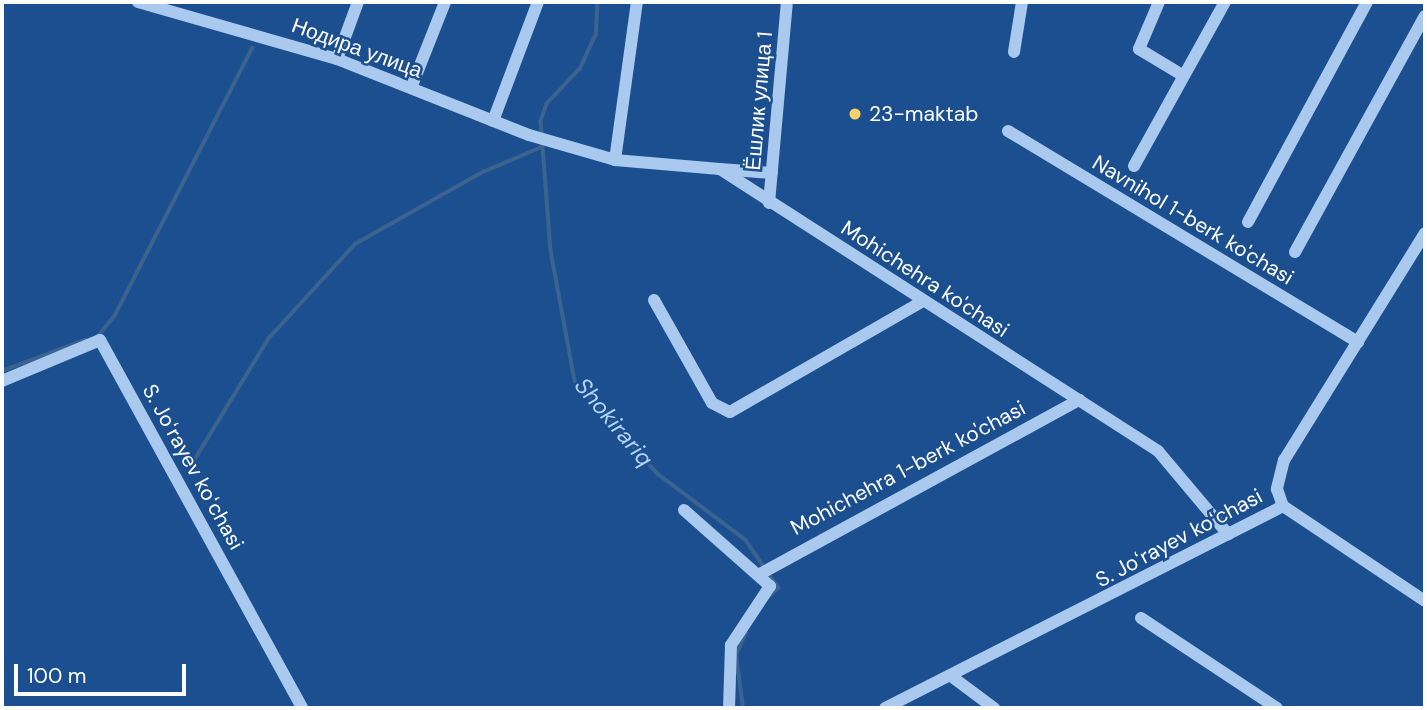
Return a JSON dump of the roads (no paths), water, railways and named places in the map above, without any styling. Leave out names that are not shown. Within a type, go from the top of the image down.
[{"type":"street","name":"Нодира улица","points":[[138,2],[157,4],[337,59],[493,121],[558,142]]},
{"type":"street","points":[[337,59],[358,2]]},
{"type":"street","points":[[411,88],[445,2]]},
{"type":"street","points":[[493,121],[538,2]]},
{"type":"street","points":[[615,160],[637,2]]},
{"type":"street","name":"Ёшлик улица 1","points":[[769,203],[787,2]]},
{"type":"street","points":[[1014,51],[1022,2]]},
{"type":"street","points":[[1159,2],[1139,50],[1184,76]]},
{"type":"street","points":[[1134,166],[1225,2]]},
{"type":"street","points":[[1248,222],[1367,2]]},
{"type":"street","points":[[1295,252],[1425,16]]},
{"type":"street","name":"Navnihol 1-berk ko'chasi","points":[[1008,131],[1358,342]]},
{"type":"street","name":"Mohichehra ko'chasi","points":[[558,142],[615,160],[720,169],[1158,451],[1228,534]]},
{"type":"street","points":[[720,169],[772,173]]},
{"type":"street","name":"S. Joʻrayev koʻchasi","points":[[885,708],[1283,506],[1277,489],[1284,460],[1425,233]]},
{"type":"street","points":[[654,300],[712,403],[730,412],[923,301]]},
{"type":"street","name":"S. Joʻrayev koʻchasi","points":[[2,381],[100,340],[302,708]]},
{"type":"street","name":"Mohichehra 1-berk ko'chasi","points":[[758,575],[1079,400]]},
{"type":"street","points":[[1283,506],[1425,601]]},
{"type":"street","points":[[684,510],[758,575],[770,589],[731,645],[729,708]]},
{"type":"street","points":[[1141,618],[1277,708]]},
{"type":"street","points":[[951,676],[994,708]]},
{"type":"waterway","name":"Shokirariq","points":[[598,2],[596,35],[580,69],[547,104],[541,121],[551,251],[575,381],[658,474],[746,540],[764,567]]},
{"type":"waterway","points":[[99,335],[115,315],[252,48]]},
{"type":"waterway","points":[[195,459],[269,338],[355,244],[483,172],[542,147]]},
{"type":"waterway","points":[[2,371],[85,340]]},
{"type":"waterway","name":"Shokirariq","points":[[769,574],[779,588],[769,597]]},
{"type":"waterway","name":"Shokirariq","points":[[743,708],[736,655],[746,633]]},
{"type":"place","name":"23-maktab","points":[[855,114]]}]
